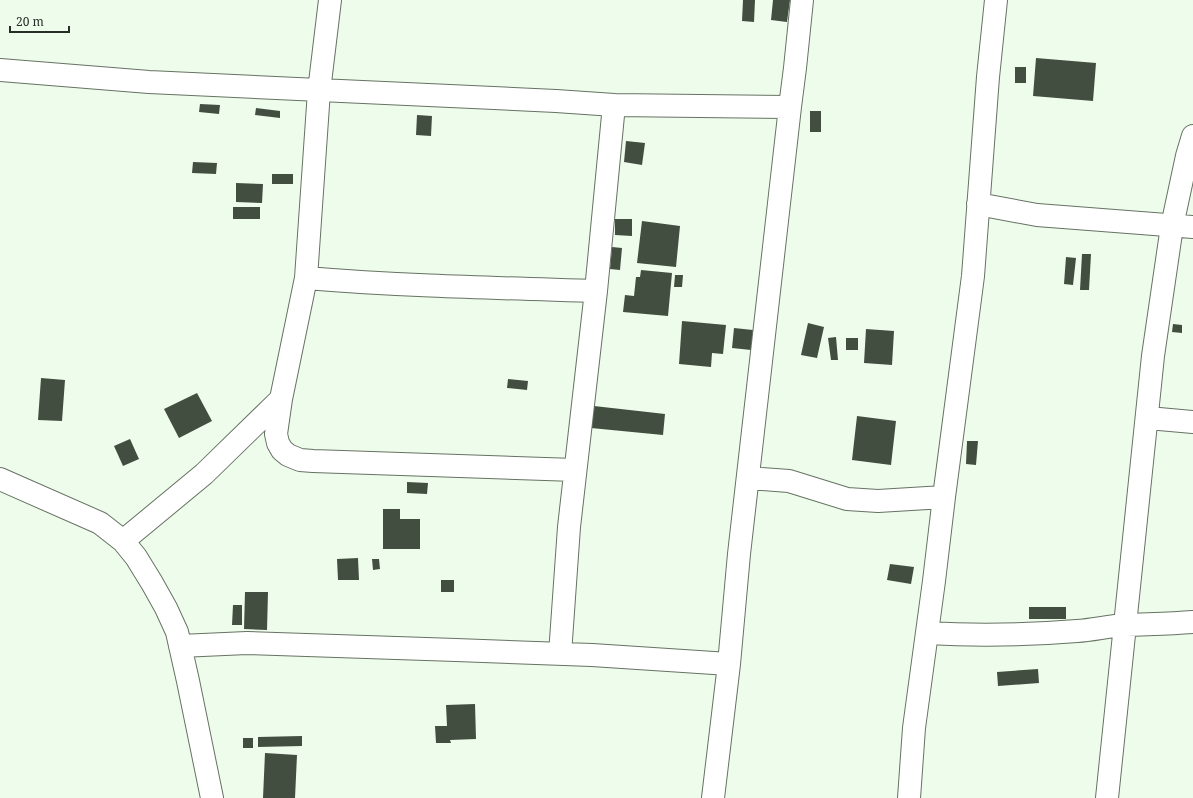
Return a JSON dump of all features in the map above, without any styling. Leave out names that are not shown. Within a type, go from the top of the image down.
[{"type":"street","points":[[330,0],[319,91],[306,278],[281,399],[276,434],[278,443],[282,450],[288,455],[300,460],[575,470]]},
{"type":"street","points":[[713,798],[730,664],[739,554],[802,0]]},
{"type":"street","points":[[909,798],[914,728],[972,276],[996,0]]},
{"type":"street","points":[[0,70],[148,82],[556,101],[614,106],[790,107]]},
{"type":"street","points":[[560,654],[569,527],[596,291],[614,106]]},
{"type":"street","points":[[1107,798],[1124,625],[1148,418],[1153,356],[1172,226],[1187,156],[1193,136]]},
{"type":"street","points":[[978,204],[1036,215],[1193,227]]},
{"type":"street","points":[[306,278],[360,283],[421,286],[596,291]]},
{"type":"street","points":[[123,541],[204,474],[281,399]]},
{"type":"street","points":[[1148,418],[1193,422]]},
{"type":"street","points":[[0,478],[100,523],[123,541],[140,564],[166,608],[177,632],[212,798]]},
{"type":"street","points":[[748,478],[789,481],[847,498],[878,501],[944,497]]},
{"type":"street","points":[[927,633],[972,636],[1022,635],[1079,631],[1124,625],[1161,625],[1193,622]]},
{"type":"street","points":[[180,646],[247,643],[560,654],[730,664]]},
{"type":"building","points":[[743,0],[755,0],[754,22],[742,21]]},
{"type":"building","points":[[773,0],[790,0],[787,22],[771,20]]},
{"type":"building","points":[[1036,58],[1096,63],[1093,101],[1033,96]]},
{"type":"building","points":[[1015,67],[1026,67],[1026,83],[1015,83]]},
{"type":"building","points":[[200,104],[220,105],[219,114],[199,112]]},
{"type":"building","points":[[256,108],[280,111],[280,118],[255,115]]},
{"type":"building","points":[[810,111],[821,111],[821,132],[810,132]]},
{"type":"building","points":[[417,115],[432,116],[431,136],[416,135]]},
{"type":"building","points":[[626,141],[645,143],[642,165],[624,162]]},
{"type":"building","points":[[193,162],[217,163],[216,174],[192,173]]},
{"type":"building","points":[[272,174],[293,174],[293,184],[272,184]]},
{"type":"building","points":[[236,183],[263,184],[262,203],[236,202]]},
{"type":"building","points":[[233,207],[260,207],[260,219],[233,219]]},
{"type":"building","points":[[615,219],[632,219],[632,236],[615,235]]},
{"type":"building","points":[[642,221],[680,226],[676,267],[637,263]]},
{"type":"building","points":[[612,247],[622,248],[620,270],[610,269]]},
{"type":"building","points":[[1082,254],[1091,254],[1089,290],[1080,290]]},
{"type":"building","points":[[1066,257],[1076,258],[1073,285],[1064,284]]},
{"type":"building","points":[[641,270],[672,273],[668,316],[623,312],[625,295],[634,296],[636,277],[640,277]]},
{"type":"building","points":[[675,275],[683,275],[682,287],[674,287]]},
{"type":"building","points":[[682,321],[726,325],[723,354],[712,353],[711,367],[679,364]]},
{"type":"building","points":[[808,323],[824,327],[817,358],[801,355]]},
{"type":"building","points":[[1173,324],[1182,325],[1182,333],[1172,332]]},
{"type":"building","points":[[734,328],[753,330],[751,350],[732,348]]},
{"type":"building","points":[[866,329],[894,331],[892,365],[864,363]]},
{"type":"building","points":[[836,337],[838,360],[831,360],[828,338]]},
{"type":"building","points":[[846,338],[858,338],[858,350],[846,350]]},
{"type":"building","points":[[41,378],[65,380],[62,421],[38,420]]},
{"type":"building","points":[[508,379],[528,381],[527,390],[507,388]]},
{"type":"building","points":[[197,393],[212,421],[179,438],[164,409]]},
{"type":"building","points":[[594,406],[665,414],[663,435],[591,428]]},
{"type":"building","points":[[857,416],[896,421],[891,465],[852,460]]},
{"type":"building","points":[[130,439],[139,459],[123,466],[114,446]]},
{"type":"building","points":[[967,441],[978,441],[976,465],[966,464]]},
{"type":"building","points":[[407,482],[428,483],[427,494],[407,493]]},
{"type":"building","points":[[383,509],[400,509],[400,519],[420,519],[420,549],[383,549]]},
{"type":"building","points":[[358,558],[359,580],[338,580],[337,559]]},
{"type":"building","points":[[372,559],[379,559],[380,569],[373,570]]},
{"type":"building","points":[[890,564],[914,567],[911,584],[887,580]]},
{"type":"building","points":[[441,580],[454,580],[454,592],[441,592]]},
{"type":"building","points":[[245,592],[268,592],[267,630],[244,629]]},
{"type":"building","points":[[233,605],[242,605],[242,625],[232,625]]},
{"type":"building","points":[[1029,607],[1066,607],[1066,619],[1029,619]]},
{"type":"building","points":[[1038,669],[1039,683],[998,686],[997,672]]},
{"type":"building","points":[[475,704],[476,739],[450,740],[451,743],[436,743],[435,726],[447,726],[446,705]]},
{"type":"building","points":[[302,736],[302,746],[258,747],[258,737]]},
{"type":"building","points":[[243,738],[253,738],[253,748],[243,748]]},
{"type":"building","points":[[265,753],[297,755],[295,798],[263,798]]}]
